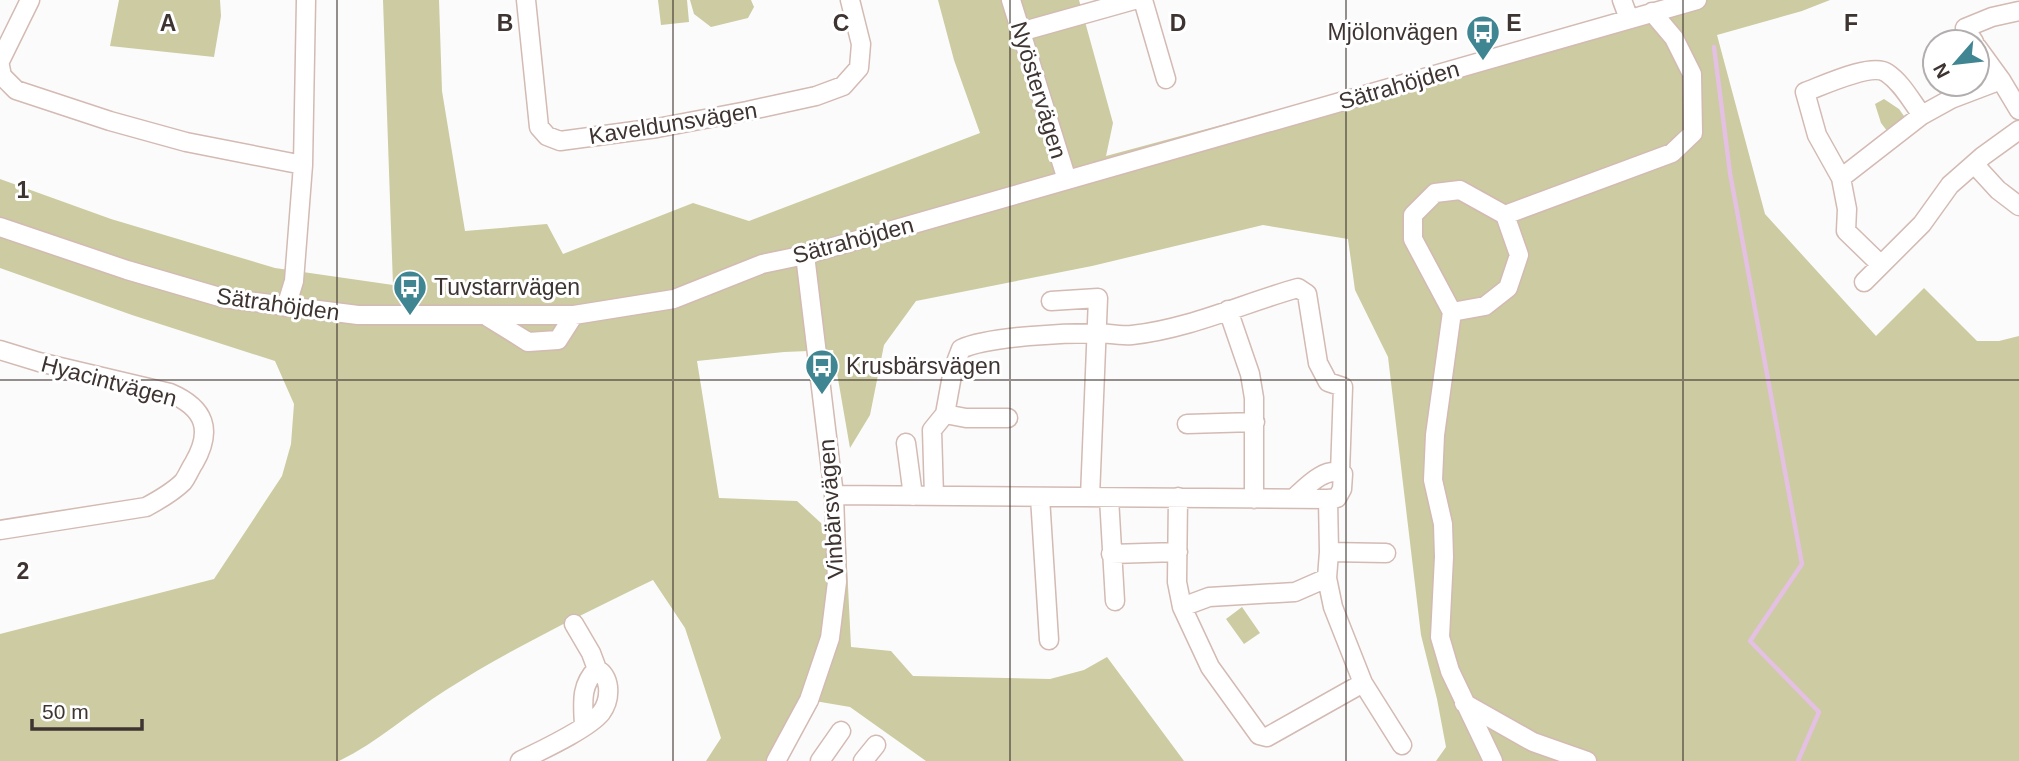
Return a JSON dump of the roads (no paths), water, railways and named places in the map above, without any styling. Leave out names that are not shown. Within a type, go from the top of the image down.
[{"type":"street","points":[[0,61],[30,0]]},
{"type":"street","points":[[286,307],[294,281],[303,165],[306,0]]},
{"type":"street","name":"Kaveldunsvägen","points":[[526,0],[539,127],[547,136],[560,141],[644,130],[747,111],[816,96],[843,86],[859,68],[861,44],[850,0]]},
{"type":"street","name":"Nyöstervägen","points":[[1011,0],[1067,180]]},
{"type":"street","points":[[1020,32],[1134,0]]},
{"type":"street","points":[[1143,0],[1166,79]]},
{"type":"street","points":[[1622,0],[1629,19]]},
{"type":"street","name":"Sätrahöjden","points":[[0,227],[223,299],[358,315],[574,315],[674,299],[762,264],[805,255],[1697,0]]},
{"type":"street","points":[[1965,28],[2019,11]]},
{"type":"street","points":[[1505,215],[1672,153],[1693,133],[1692,74],[1674,38],[1653,12]]},
{"type":"street","points":[[0,66],[2,76],[16,90],[110,121],[186,142],[303,165]]},
{"type":"street","points":[[1991,66],[2019,110]]},
{"type":"street","points":[[1881,265],[1846,231],[1847,209],[1841,178],[1817,135],[1805,92],[1871,69],[1885,71],[1922,115]]},
{"type":"street","points":[[1841,178],[1922,115],[1951,99],[2001,80]]},
{"type":"street","points":[[1864,282],[1922,224],[1950,185],[1983,156],[2019,130]]},
{"type":"street","points":[[1975,165],[1998,190],[2018,204]]},
{"type":"street","points":[[1452,312],[1485,306],[1508,288],[1519,255],[1505,215],[1460,190],[1435,193],[1413,215],[1413,239],[1452,312],[1435,435],[1433,480],[1443,524],[1440,637],[1450,671],[1493,761]]},
{"type":"street","name":"Vinbärsvägen","points":[[782,759],[809,701],[830,638],[837,582],[834,495],[805,255]]},
{"type":"street","points":[[834,495],[1109,498],[1178,497],[1254,499],[1337,498],[1342,489],[1343,474],[1340,473],[1343,387],[1328,382],[1318,363],[1307,294],[1298,288],[1129,336],[1098,333],[1010,339],[971,344],[961,349],[953,370],[945,414],[932,430],[934,496]]},
{"type":"street","points":[[1051,301],[1098,299],[1090,497]]},
{"type":"street","points":[[1228,310],[1250,374],[1254,398],[1254,499]]},
{"type":"street","points":[[488,317],[528,342],[558,340],[574,315]]},
{"type":"street","name":"Hyacintvägen","points":[[0,350],[170,393],[184,399],[200,413],[206,435],[184,481],[162,499],[146,507],[0,530]]},
{"type":"street","points":[[945,414],[966,418],[1008,418]]},
{"type":"street","points":[[1187,424],[1255,422]]},
{"type":"street","points":[[906,443],[913,496]]},
{"type":"street","points":[[1294,498],[1323,475],[1329,472],[1340,473]]},
{"type":"street","points":[[1040,497],[1049,640]]},
{"type":"street","points":[[1178,497],[1177,582],[1182,607],[1210,667],[1259,735],[1267,737],[1286,728],[1363,683]]},
{"type":"street","points":[[1109,498],[1115,601]]},
{"type":"street","points":[[1328,499],[1327,578],[1333,607],[1363,683],[1402,745]]},
{"type":"street","points":[[1111,554],[1178,552]]},
{"type":"street","points":[[1329,552],[1386,553]]},
{"type":"street","points":[[1182,607],[1209,597],[1296,592],[1327,578]]},
{"type":"street","points":[[520,761],[599,716],[606,706],[607,680],[597,669],[592,653],[574,624]]},
{"type":"street","points":[[584,725],[585,687],[589,677],[597,669]]},
{"type":"street","points":[[1464,702],[1533,742],[1587,761]]},
{"type":"street","points":[[820,761],[841,731]]},
{"type":"street","points":[[863,761],[876,745]]},
{"type":"waterway","points":[[1714,47],[1730,173],[1802,564],[1750,641],[1819,712],[1798,761]]},
{"type":"place","name":"Mjölonvägen","points":[[1483,62]]},
{"type":"place","name":"Tuvstarrvägen","points":[[410,317]]},
{"type":"place","name":"Krusbärsvägen","points":[[822,396]]}]
